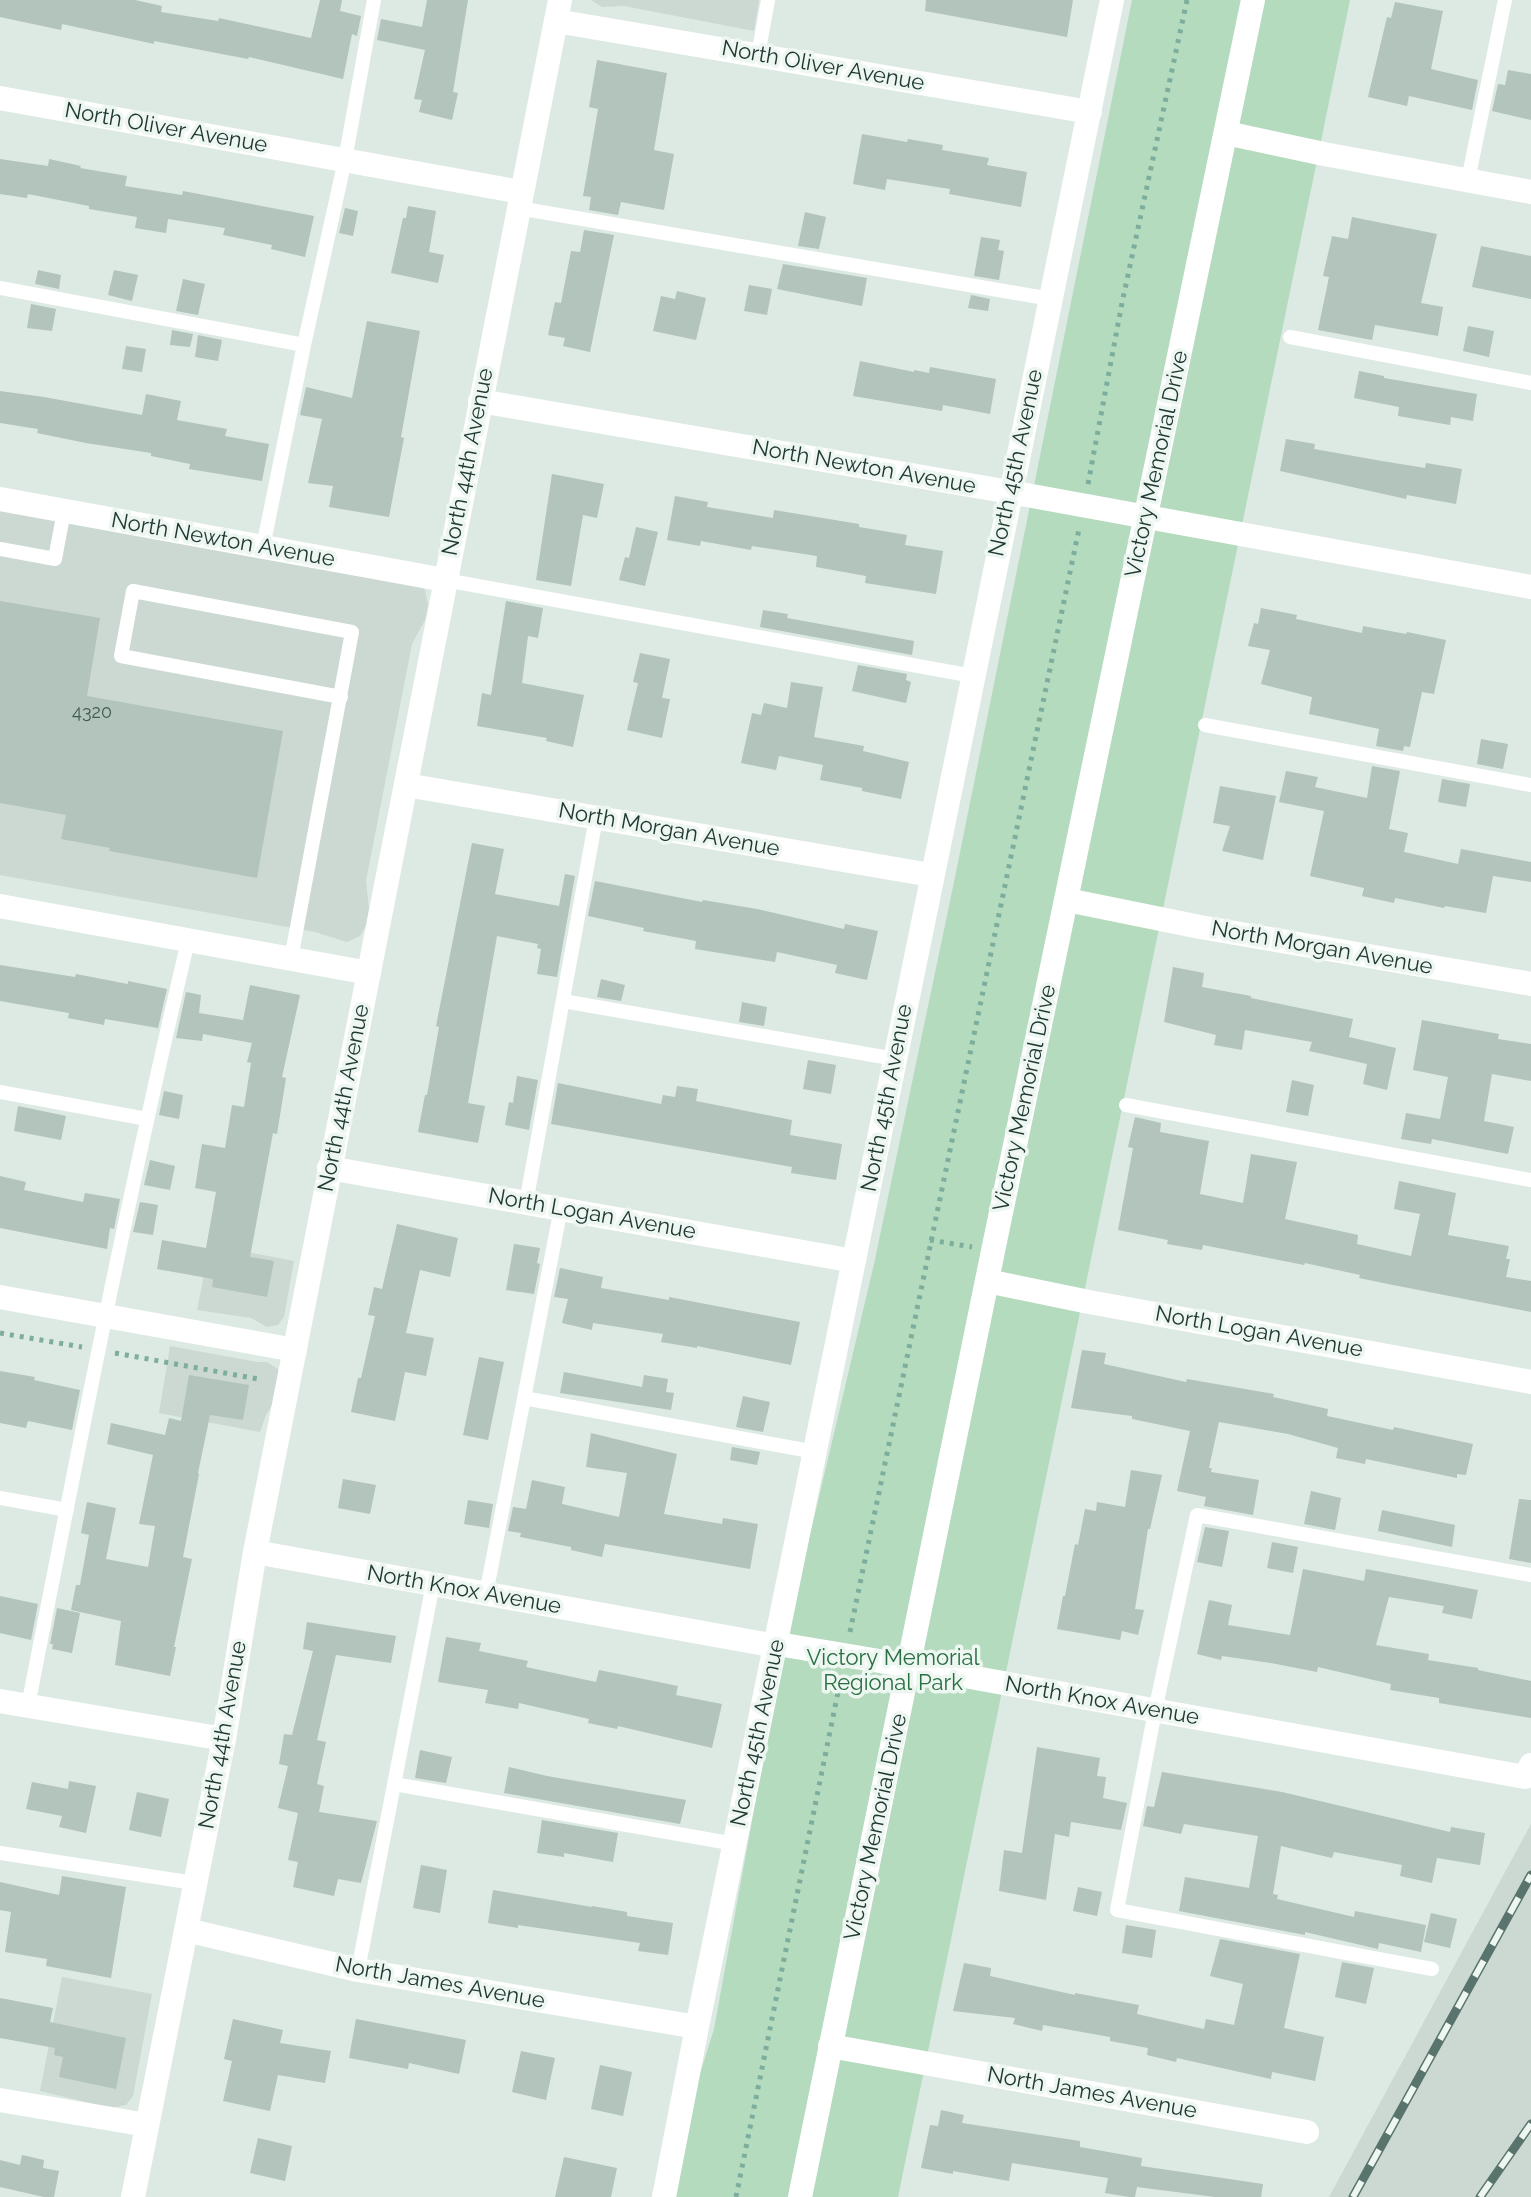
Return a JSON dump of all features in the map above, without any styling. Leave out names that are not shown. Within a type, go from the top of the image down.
[{"type":"street","name":"North 45th Avenue","points":[[664,2197],[1112,0]]},
{"type":"street","name":"Victory Memorial Drive","points":[[800,2197],[1253,0]]},
{"type":"street","name":"North Oliver Avenue","points":[[558,10],[758,55],[1090,112]]},
{"type":"street","name":"North 44th Avenue","points":[[133,2197],[224,1739],[255,1552],[329,1168],[558,10]]},
{"type":"street","name":"North Oliver Avenue","points":[[0,98],[345,160],[519,200]]},
{"type":"street","points":[[1226,133],[1531,192]]},
{"type":"street","name":"North Newton Avenue","points":[[480,401],[1010,492],[1531,587]]},
{"type":"street","name":"North Newton Avenue","points":[[0,499],[445,580]]},
{"type":"street","name":"North Morgan Avenue","points":[[406,785],[925,874],[932,878]]},
{"type":"street","name":"North Morgan Avenue","points":[[1067,900],[1200,927],[1531,984]]},
{"type":"street","points":[[0,906],[369,973]]},
{"type":"street","name":"North Logan Avenue","points":[[329,1168],[854,1261]]},
{"type":"street","name":"North Logan Avenue","points":[[987,1281],[1531,1382]]},
{"type":"street","points":[[0,1297],[295,1350]]},
{"type":"street","name":"North Knox Avenue","points":[[255,1552],[776,1646],[1528,1771]]},
{"type":"street","points":[[0,1701],[224,1739]]},
{"type":"street","name":"North James Avenue","points":[[186,1930],[358,1970],[697,2027]]},
{"type":"street","name":"North James Avenue","points":[[830,2046],[1307,2132]]},
{"type":"street","points":[[0,2100],[147,2125]]},
{"type":"lane","points":[[263,547],[345,160],[374,0]]},
{"type":"lane","points":[[758,55],[768,0]]},
{"type":"lane","points":[[1468,180],[1505,0]]},
{"type":"lane","points":[[519,200],[1051,299]]},
{"type":"lane","points":[[0,288],[304,345]]},
{"type":"lane","points":[[1290,337],[1531,383]]},
{"type":"lane","points":[[0,549],[55,559],[64,511]]},
{"type":"lane","points":[[445,580],[973,676]]},
{"type":"lane","points":[[291,959],[341,697],[352,632],[133,591],[121,656],[341,697]]},
{"type":"lane","points":[[1205,725],[1531,785]]},
{"type":"lane","points":[[526,1203],[596,818]]},
{"type":"lane","points":[[28,1706],[105,1315],[188,941]]},
{"type":"lane","points":[[563,1001],[895,1059]]},
{"type":"lane","points":[[0,1092],[147,1119]]},
{"type":"lane","points":[[1126,1105],[1531,1180]]},
{"type":"lane","points":[[486,1594],[561,1208]]},
{"type":"lane","points":[[524,1398],[815,1452]]},
{"type":"lane","points":[[0,1498],[67,1510]]},
{"type":"lane","points":[[1432,1969],[1117,1910],[1197,1515],[1531,1575]]},
{"type":"lane","points":[[358,1970],[433,1584]]},
{"type":"lane","points":[[394,1784],[735,1844]]},
{"type":"lane","points":[[0,1853],[194,1883]]},
{"type":"path","points":[[1090,476],[1122,303],[1187,0]]},
{"type":"path","points":[[851,1626],[1078,535]]},
{"type":"path","points":[[930,1240],[993,1251]]},
{"type":"path","points":[[0,1333],[258,1379]]},
{"type":"path","points":[[736,2197],[839,1683]]},
{"type":"shaded area","points":[[591,0],[759,0],[754,31],[624,6],[602,7]]},
{"type":"shaded area","points":[[0,510],[416,582],[425,590],[428,605],[425,620],[412,644],[366,881],[369,909],[366,926],[360,936],[347,942],[315,932],[0,875]]},
{"type":"shaded area","points":[[210,1245],[294,1261],[284,1317],[278,1325],[267,1327],[251,1318],[197,1310]]},
{"type":"shaded area","points":[[170,1346],[267,1362],[278,1369],[281,1381],[277,1397],[260,1432],[159,1413]]},
{"type":"shaded area","points":[[1531,1824],[1531,2197],[1329,2197]]},
{"type":"shaded area","points":[[62,1977],[152,1994],[133,2096],[126,2105],[111,2108],[40,2091]]},
{"type":"green space","name":"Victory Memorial Regional Park","points":[[1132,0],[1350,0],[898,2197],[665,2197],[669,2173],[714,2029],[784,1645],[874,1264]]},
{"type":"building","points":[[0,0],[135,0],[162,6],[161,12],[218,21],[219,18],[311,38],[320,0],[342,0],[340,11],[361,16],[357,36],[352,34],[343,79],[249,57],[154,41],[154,44],[62,24],[61,30],[0,17]]},
{"type":"building","points":[[427,0],[468,0],[453,92],[458,93],[452,120],[419,112],[422,100],[414,99],[425,50],[377,40],[381,19],[422,27]]},
{"type":"building","points":[[926,0],[1073,0],[1067,37],[925,11]]},
{"type":"building","points":[[1395,2],[1443,11],[1431,69],[1478,80],[1472,110],[1409,96],[1407,106],[1368,97],[1387,17],[1391,18]]},
{"type":"building","points":[[597,60],[667,73],[654,150],[674,154],[664,210],[621,202],[618,215],[589,210],[591,197],[583,196],[598,109],[589,107]]},
{"type":"building","points":[[1508,70],[1531,74],[1531,120],[1492,111],[1498,84],[1505,85]]},
{"type":"building","points":[[862,134],[943,145],[942,150],[989,158],[987,165],[1027,172],[1021,207],[949,194],[950,189],[887,179],[885,190],[853,184]]},
{"type":"building","points":[[0,159],[48,166],[49,159],[127,176],[125,186],[182,195],[183,191],[314,216],[305,257],[271,249],[272,245],[223,235],[225,228],[168,219],[166,233],[135,228],[137,217],[28,194],[27,198],[0,194]]},
{"type":"building","points":[[408,206],[436,211],[429,252],[444,255],[438,283],[391,273]]},
{"type":"building","points":[[345,208],[358,211],[353,236],[339,233]]},
{"type":"building","points":[[805,212],[826,217],[819,249],[798,246]]},
{"type":"building","points":[[1352,217],[1437,234],[1421,303],[1443,307],[1438,336],[1375,325],[1372,340],[1318,330],[1329,277],[1323,276],[1332,236],[1348,239]]},
{"type":"building","points":[[584,230],[614,235],[590,352],[563,346],[565,338],[548,335],[555,302],[561,303],[571,251],[580,252]]},
{"type":"building","points":[[981,237],[1000,240],[998,250],[1004,251],[999,280],[974,276]]},
{"type":"building","points":[[1481,246],[1531,256],[1531,299],[1472,287]]},
{"type":"building","points":[[783,264],[867,278],[862,306],[777,289]]},
{"type":"building","points":[[38,270],[61,275],[59,289],[35,284]]},
{"type":"building","points":[[114,270],[138,275],[132,301],[108,295]]},
{"type":"building","points":[[183,279],[205,284],[198,315],[176,311]]},
{"type":"building","points":[[749,285],[772,289],[767,315],[744,311]]},
{"type":"building","points":[[677,291],[706,298],[696,340],[653,331],[661,296],[675,299]]},
{"type":"building","points":[[971,295],[990,299],[988,311],[968,308]]},
{"type":"building","points":[[31,304],[56,309],[52,331],[27,328]]},
{"type":"building","points":[[367,321],[420,331],[389,517],[329,507],[333,486],[308,483],[322,419],[300,415],[306,387],[352,398]]},
{"type":"building","points":[[1468,326],[1494,331],[1489,357],[1463,351]]},
{"type":"building","points":[[172,330],[193,334],[190,347],[170,345]]},
{"type":"building","points":[[198,335],[222,340],[218,361],[195,357]]},
{"type":"building","points":[[126,346],[146,349],[142,372],[122,369]]},
{"type":"building","points":[[860,361],[914,372],[929,373],[930,367],[996,379],[990,414],[943,405],[942,411],[853,396]]},
{"type":"building","points":[[1359,371],[1477,394],[1473,421],[1451,417],[1450,425],[1398,416],[1399,407],[1354,398]]},
{"type":"building","points":[[0,391],[142,415],[146,394],[181,401],[177,420],[227,429],[225,436],[269,444],[262,481],[189,469],[190,464],[151,456],[151,453],[86,443],[37,433],[38,429],[0,423]]},
{"type":"building","points":[[1286,439],[1315,444],[1314,449],[1382,461],[1425,468],[1426,463],[1462,469],[1456,504],[1407,495],[1406,499],[1280,471]]},
{"type":"building","points":[[552,474],[604,484],[597,518],[583,515],[571,586],[536,580]]},
{"type":"building","points":[[675,496],[708,502],[707,507],[773,518],[774,510],[907,535],[905,545],[943,551],[936,594],[865,583],[866,576],[816,567],[817,556],[752,546],[751,550],[701,541],[700,546],[667,540]]},
{"type":"building","points":[[636,527],[658,532],[645,586],[619,580],[625,557],[629,558]]},
{"type":"building","points":[[0,601],[100,618],[87,696],[283,731],[257,878],[109,851],[110,848],[61,839],[66,815],[0,803]]},
{"type":"building","points":[[506,601],[543,608],[538,638],[528,636],[522,683],[584,695],[573,747],[546,741],[547,738],[477,726],[482,693],[491,695]]},
{"type":"building","points":[[1261,608],[1362,633],[1363,626],[1446,640],[1434,694],[1422,692],[1410,747],[1404,746],[1403,751],[1376,746],[1379,729],[1309,714],[1312,697],[1261,684],[1270,650],[1248,646]]},
{"type":"building","points":[[763,610],[788,614],[787,618],[914,641],[912,655],[760,627]]},
{"type":"building","points":[[640,653],[670,659],[662,698],[670,699],[662,738],[627,730],[638,683],[633,682]]},
{"type":"building","points":[[858,665],[907,674],[906,680],[911,682],[906,703],[852,691]]},
{"type":"building","points":[[791,682],[823,687],[814,737],[864,746],[863,751],[909,762],[901,799],[820,780],[823,765],[779,756],[776,770],[741,763],[752,713],[761,715],[764,703],[787,708]]},
{"type":"building","points":[[1481,739],[1508,744],[1503,769],[1477,764]]},
{"type":"building","points":[[1372,766],[1400,771],[1389,829],[1408,833],[1404,852],[1458,864],[1461,849],[1531,862],[1531,882],[1493,876],[1486,913],[1395,898],[1394,903],[1362,896],[1364,888],[1310,876],[1324,811],[1279,802],[1286,771],[1318,777],[1315,787],[1367,798]]},
{"type":"building","points":[[1442,779],[1470,784],[1466,807],[1438,802]]},
{"type":"building","points":[[1220,786],[1276,796],[1263,860],[1222,851],[1230,826],[1213,823]]},
{"type":"building","points":[[472,843],[504,849],[495,894],[559,906],[565,874],[575,876],[557,977],[537,974],[541,949],[537,948],[538,944],[497,936],[468,1103],[485,1106],[478,1143],[418,1132]]},
{"type":"building","points":[[595,881],[702,902],[757,909],[844,929],[845,924],[878,931],[867,980],[835,973],[837,965],[777,952],[775,962],[695,949],[696,941],[588,916]]},
{"type":"building","points":[[0,965],[167,989],[158,1028],[105,1019],[104,1025],[68,1018],[69,1013],[0,1001]]},
{"type":"building","points":[[1173,967],[1204,973],[1202,987],[1353,1019],[1349,1037],[1396,1048],[1387,1090],[1363,1084],[1367,1064],[1309,1051],[1312,1042],[1245,1030],[1242,1050],[1214,1045],[1216,1035],[1164,1022]]},
{"type":"building","points":[[601,979],[625,985],[621,1001],[597,997]]},
{"type":"building","points":[[250,985],[300,995],[282,1077],[286,1078],[277,1134],[273,1133],[250,1257],[274,1261],[267,1297],[212,1287],[213,1279],[157,1269],[162,1240],[206,1248],[216,1192],[195,1188],[202,1144],[225,1148],[232,1105],[244,1107],[251,1063],[247,1062],[252,1043],[203,1034],[202,1041],[176,1038],[186,992],[201,995],[199,1013],[243,1020]]},
{"type":"building","points":[[742,1002],[767,1007],[764,1026],[739,1022]]},
{"type":"building","points":[[1422,1020],[1499,1034],[1498,1039],[1531,1044],[1531,1081],[1492,1074],[1484,1121],[1514,1127],[1508,1154],[1432,1139],[1431,1144],[1401,1139],[1406,1113],[1440,1119],[1448,1077],[1413,1070]]},
{"type":"building","points":[[808,1060],[836,1065],[831,1094],[803,1089]]},
{"type":"building","points":[[517,1076],[538,1080],[529,1130],[505,1125],[509,1102],[513,1103]]},
{"type":"building","points":[[1292,1080],[1314,1085],[1308,1116],[1286,1112]]},
{"type":"building","points":[[558,1083],[661,1104],[663,1095],[675,1097],[677,1086],[698,1089],[696,1101],[792,1120],[790,1135],[842,1144],[836,1180],[791,1173],[792,1167],[551,1124]]},
{"type":"building","points":[[164,1091],[183,1095],[179,1119],[159,1115]]},
{"type":"building","points":[[18,1106],[66,1116],[61,1140],[14,1131]]},
{"type":"building","points":[[1135,1117],[1161,1123],[1160,1132],[1209,1141],[1200,1194],[1243,1203],[1251,1154],[1297,1162],[1285,1219],[1358,1235],[1357,1244],[1411,1256],[1420,1214],[1394,1209],[1399,1181],[1456,1193],[1448,1235],[1509,1246],[1506,1277],[1531,1281],[1531,1312],[1359,1278],[1360,1275],[1305,1263],[1203,1245],[1202,1250],[1167,1244],[1168,1240],[1118,1230],[1133,1148],[1128,1147]]},
{"type":"building","points":[[150,1160],[175,1166],[170,1190],[144,1185]]},
{"type":"building","points":[[0,1176],[26,1182],[24,1190],[83,1202],[85,1193],[120,1199],[107,1249],[0,1228]]},
{"type":"building","points":[[140,1202],[158,1205],[153,1235],[133,1232]]},
{"type":"building","points":[[397,1224],[458,1238],[450,1277],[420,1270],[406,1333],[434,1338],[426,1376],[405,1372],[395,1421],[351,1412],[375,1316],[368,1315],[374,1287],[382,1289]]},
{"type":"building","points":[[514,1244],[540,1248],[534,1294],[506,1290]]},
{"type":"building","points":[[560,1268],[603,1277],[601,1288],[669,1300],[669,1297],[800,1322],[791,1365],[661,1342],[663,1334],[593,1323],[592,1330],[562,1323],[568,1299],[554,1297]]},
{"type":"building","points":[[1082,1350],[1106,1353],[1104,1364],[1186,1382],[1187,1379],[1274,1394],[1273,1397],[1328,1409],[1327,1416],[1473,1444],[1466,1475],[1457,1474],[1457,1478],[1366,1459],[1365,1464],[1336,1458],[1338,1448],[1288,1434],[1219,1422],[1209,1468],[1212,1468],[1211,1472],[1259,1480],[1253,1515],[1204,1506],[1206,1497],[1177,1491],[1190,1431],[1132,1419],[1132,1416],[1071,1408]]},
{"type":"building","points":[[479,1357],[504,1362],[488,1440],[463,1435]]},
{"type":"building","points":[[0,1371],[80,1390],[72,1430],[28,1421],[26,1428],[0,1423]]},
{"type":"building","points":[[564,1372],[642,1387],[644,1375],[668,1379],[666,1392],[674,1393],[671,1410],[560,1393]]},
{"type":"building","points":[[189,1375],[249,1385],[243,1420],[210,1415],[183,1557],[192,1559],[170,1676],[115,1665],[121,1621],[71,1610],[76,1585],[80,1585],[89,1535],[81,1533],[87,1502],[116,1508],[106,1559],[148,1567],[155,1526],[139,1524],[153,1455],[107,1444],[111,1423],[165,1435],[169,1418],[181,1421]]},
{"type":"building","points":[[743,1396],[770,1402],[763,1432],[736,1427]]},
{"type":"building","points":[[591,1433],[677,1454],[664,1514],[722,1524],[723,1518],[758,1524],[750,1569],[605,1544],[602,1557],[520,1537],[521,1533],[508,1531],[513,1507],[526,1509],[532,1480],[565,1487],[562,1504],[619,1517],[627,1473],[586,1467]]},
{"type":"building","points":[[732,1447],[760,1452],[757,1465],[730,1460]]},
{"type":"building","points":[[1131,1470],[1162,1475],[1148,1529],[1135,1609],[1144,1610],[1138,1635],[1122,1631],[1120,1640],[1057,1629],[1085,1509],[1096,1511],[1097,1502],[1125,1507]]},
{"type":"building","points":[[343,1479],[376,1485],[370,1514],[338,1508]]},
{"type":"building","points":[[1311,1491],[1341,1498],[1335,1530],[1304,1524]]},
{"type":"building","points":[[1519,1499],[1531,1500],[1531,1563],[1509,1559]]},
{"type":"building","points":[[468,1500],[493,1504],[489,1528],[464,1524]]},
{"type":"building","points":[[1382,1510],[1455,1525],[1452,1547],[1378,1531]]},
{"type":"building","points":[[1205,1527],[1229,1531],[1222,1567],[1197,1562]]},
{"type":"building","points":[[1272,1542],[1298,1547],[1293,1573],[1267,1568]]},
{"type":"building","points":[[1303,1569],[1364,1581],[1366,1569],[1478,1590],[1472,1619],[1442,1613],[1444,1606],[1389,1597],[1376,1645],[1429,1654],[1428,1660],[1531,1681],[1531,1718],[1439,1703],[1439,1698],[1390,1690],[1391,1684],[1318,1667],[1317,1672],[1197,1654],[1209,1600],[1232,1605],[1228,1625],[1290,1635]]},
{"type":"building","points":[[0,1596],[38,1604],[31,1640],[0,1633]]},
{"type":"building","points":[[57,1608],[80,1613],[72,1653],[52,1649],[53,1644],[50,1644]]},
{"type":"building","points":[[307,1622],[396,1636],[391,1663],[336,1655],[317,1740],[326,1742],[317,1784],[324,1786],[319,1812],[377,1821],[361,1883],[338,1879],[334,1896],[293,1887],[298,1862],[288,1860],[298,1813],[278,1808],[288,1766],[279,1764],[284,1734],[292,1735],[313,1651],[303,1649]]},
{"type":"building","points":[[446,1637],[481,1643],[479,1651],[528,1661],[526,1667],[596,1682],[599,1670],[678,1686],[676,1695],[722,1704],[712,1748],[618,1726],[617,1729],[588,1723],[589,1719],[519,1703],[518,1709],[485,1703],[488,1690],[438,1682]]},
{"type":"building","points":[[1037,1747],[1100,1758],[1097,1776],[1106,1777],[1103,1798],[1127,1803],[1121,1830],[1071,1822],[1069,1837],[1055,1834],[1046,1900],[999,1891],[1004,1850],[1022,1853]]},
{"type":"building","points":[[420,1750],[452,1757],[446,1783],[415,1778]]},
{"type":"building","points":[[509,1767],[686,1800],[680,1824],[504,1793]]},
{"type":"building","points":[[1162,1772],[1282,1792],[1450,1832],[1451,1827],[1485,1833],[1480,1865],[1437,1858],[1432,1883],[1400,1876],[1402,1865],[1334,1852],[1332,1858],[1281,1846],[1273,1894],[1278,1895],[1277,1899],[1354,1917],[1355,1911],[1426,1925],[1421,1952],[1379,1943],[1378,1949],[1305,1932],[1305,1935],[1179,1911],[1185,1877],[1249,1888],[1258,1836],[1184,1824],[1181,1834],[1143,1826],[1147,1806],[1154,1807]]},
{"type":"building","points":[[69,1781],[96,1786],[86,1833],[59,1827],[62,1816],[26,1809],[32,1782],[68,1789]]},
{"type":"building","points":[[137,1792],[169,1799],[161,1837],[129,1830]]},
{"type":"building","points":[[542,1820],[618,1833],[613,1862],[564,1853],[564,1857],[537,1853]]},
{"type":"building","points":[[421,1865],[447,1870],[440,1913],[413,1908]]},
{"type":"building","points":[[62,1876],[126,1887],[111,1978],[46,1966],[47,1959],[5,1952],[11,1912],[0,1910],[0,1882],[59,1895]]},
{"type":"building","points":[[1078,1887],[1102,1892],[1097,1916],[1073,1911]]},
{"type":"building","points":[[493,1890],[627,1912],[627,1916],[673,1923],[668,1955],[638,1951],[640,1943],[488,1923]]},
{"type":"building","points":[[1431,1913],[1457,1919],[1450,1948],[1424,1942]]},
{"type":"building","points":[[1126,1925],[1156,1930],[1152,1958],[1122,1953]]},
{"type":"building","points":[[1220,1939],[1300,1954],[1284,2028],[1324,2037],[1315,2081],[1272,2072],[1271,2079],[1177,2058],[1176,2062],[1147,2055],[1148,2048],[1110,2041],[1110,2037],[1043,2025],[1042,2031],[1013,2024],[1015,2018],[953,2011],[964,1963],[991,1968],[990,1976],[1075,1995],[1139,2005],[1137,2014],[1204,2029],[1206,2019],[1234,2025],[1243,1984],[1210,1976]]},
{"type":"building","points":[[1342,1962],[1374,1968],[1366,2004],[1335,1997]]},
{"type":"building","points":[[0,1998],[53,2008],[50,2022],[126,2038],[116,2089],[59,2077],[63,2057],[54,2055],[55,2048],[0,2038]]},
{"type":"building","points":[[233,2019],[283,2030],[280,2043],[331,2051],[325,2083],[278,2075],[270,2111],[223,2101],[232,2061],[224,2059]]},
{"type":"building","points":[[356,2019],[466,2040],[459,2074],[409,2063],[408,2069],[349,2058]]},
{"type":"building","points":[[521,2051],[555,2058],[546,2100],[512,2092]]},
{"type":"building","points":[[600,2065],[632,2072],[623,2116],[591,2109]]},
{"type":"building","points":[[941,2110],[964,2115],[962,2123],[1080,2141],[1080,2147],[1142,2158],[1141,2166],[1263,2184],[1261,2197],[1215,2197],[1137,2187],[1135,2197],[1129,2197],[1105,2193],[1108,2178],[1012,2163],[1009,2181],[921,2168],[930,2125],[938,2126]]},
{"type":"building","points":[[258,2138],[292,2146],[285,2181],[250,2173]]},
{"type":"building","points":[[22,2155],[44,2160],[43,2168],[59,2171],[54,2197],[0,2187],[0,2160],[20,2165]]},
{"type":"building","points":[[564,2157],[617,2168],[611,2197],[555,2197]]},
{"type":"railway","points":[[1353,2197],[1531,1875]]},
{"type":"railway","points":[[1480,2197],[1531,2124]]}]
